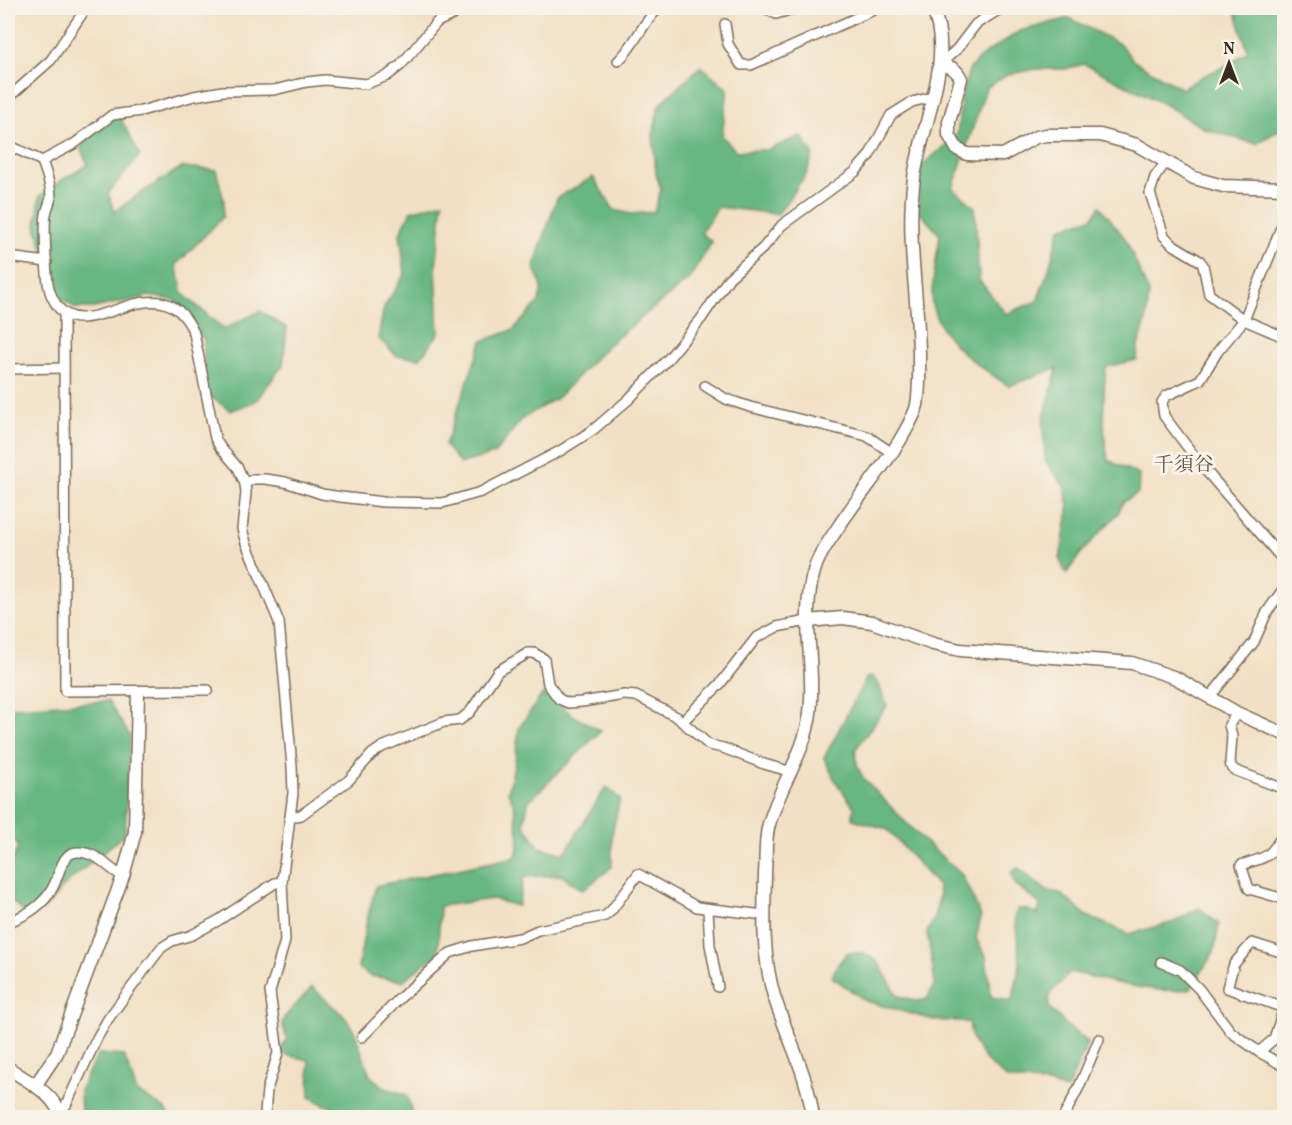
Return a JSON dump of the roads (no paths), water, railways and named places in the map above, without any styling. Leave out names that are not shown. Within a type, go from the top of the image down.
[{"type":"street","points":[[8,98],[51,60],[86,8]]},
{"type":"street","points":[[42,162],[74,144],[112,115],[141,111],[194,96],[223,91],[274,90],[326,80],[366,84],[387,76],[401,65],[437,22],[465,9],[477,8]]},
{"type":"street","points":[[618,61],[627,53],[652,13],[659,8]]},
{"type":"street","points":[[764,8],[776,14],[797,8]]},
{"type":"street","points":[[725,24],[728,44],[741,65],[751,65],[878,8]]},
{"type":"street","points":[[813,1118],[802,1072],[775,996],[766,962],[764,915],[768,828],[806,735],[810,711],[807,604],[815,566],[829,540],[892,453],[916,408],[919,384],[919,340],[910,224],[914,176],[940,64],[940,40],[936,15],[932,8]]},
{"type":"street","points":[[940,64],[957,49],[976,24],[1002,8]]},
{"type":"street","points":[[940,64],[952,68],[961,80],[949,122],[949,135],[957,149],[967,154],[1003,155],[1036,137],[1046,135],[1100,135],[1137,146],[1194,178],[1223,186],[1284,188]]},
{"type":"street","points":[[245,484],[253,479],[265,479],[341,497],[383,502],[442,503],[481,492],[560,451],[593,430],[636,392],[668,359],[701,319],[729,278],[763,248],[782,225],[855,172],[869,156],[891,115],[912,102],[932,97]]},
{"type":"street","points":[[8,145],[42,162],[50,183],[51,198],[45,215],[48,284],[57,307],[70,316],[80,318],[94,317],[140,302],[158,301],[180,310],[188,319],[194,333],[215,438],[238,468],[245,484],[242,529],[279,622],[292,766],[293,794],[282,882],[285,941],[270,992],[278,1053],[267,1090],[265,1113],[268,1118]]},
{"type":"street","points":[[1166,162],[1155,177],[1150,193],[1164,236],[1172,244],[1200,261],[1203,265],[1209,294],[1244,320],[1284,337]]},
{"type":"street","points":[[1284,220],[1244,320],[1218,351],[1200,380],[1166,396],[1161,410],[1202,465],[1277,550],[1284,561]]},
{"type":"street","points":[[8,258],[47,262]]},
{"type":"street","points":[[64,312],[65,692],[208,690]]},
{"type":"street","points":[[8,369],[64,368]]},
{"type":"street","points":[[705,386],[726,399],[750,407],[867,436],[892,453]]},
{"type":"street","points":[[1277,550],[1284,536]]},
{"type":"street","points":[[1210,697],[1254,642],[1267,612],[1284,588]]},
{"type":"street","points":[[682,722],[720,684],[756,638],[777,627],[807,621],[843,618],[872,622],[933,644],[960,650],[1132,663],[1176,678],[1237,713],[1284,734]]},
{"type":"street","points":[[290,817],[301,815],[349,780],[372,754],[382,747],[444,722],[460,720],[470,712],[498,671],[528,653],[534,653],[544,659],[549,684],[560,699],[568,703],[624,695],[636,696],[682,722],[708,746],[723,748],[792,772]]},
{"type":"street","points":[[35,1086],[57,1053],[123,876],[135,832],[138,692]]},
{"type":"street","points":[[1237,713],[1229,725],[1232,736],[1230,765],[1234,770],[1284,789]]},
{"type":"street","points":[[1284,833],[1267,858],[1241,866],[1249,889],[1284,899]]},
{"type":"street","points":[[8,922],[27,915],[52,889],[63,860],[71,854],[78,852],[90,854],[101,859],[112,871],[123,876]]},
{"type":"street","points":[[362,1037],[399,999],[450,953],[472,946],[520,938],[538,930],[605,915],[611,911],[638,874],[687,902],[708,909],[764,915]]},
{"type":"street","points":[[8,1068],[46,1094],[61,1114],[108,1019],[160,948],[171,941],[192,935],[275,883],[282,882]]},
{"type":"street","points":[[708,909],[710,945],[718,987]]},
{"type":"street","points":[[1259,1052],[1274,1039],[1284,1008],[1227,988],[1234,964],[1252,943],[1284,953]]},
{"type":"street","points":[[1161,962],[1180,970],[1199,989],[1231,1032],[1284,1066]]},
{"type":"street","points":[[1063,1118],[1099,1039]]},
{"type":"district","name":"千須谷","points":[[1184,466]]}]
